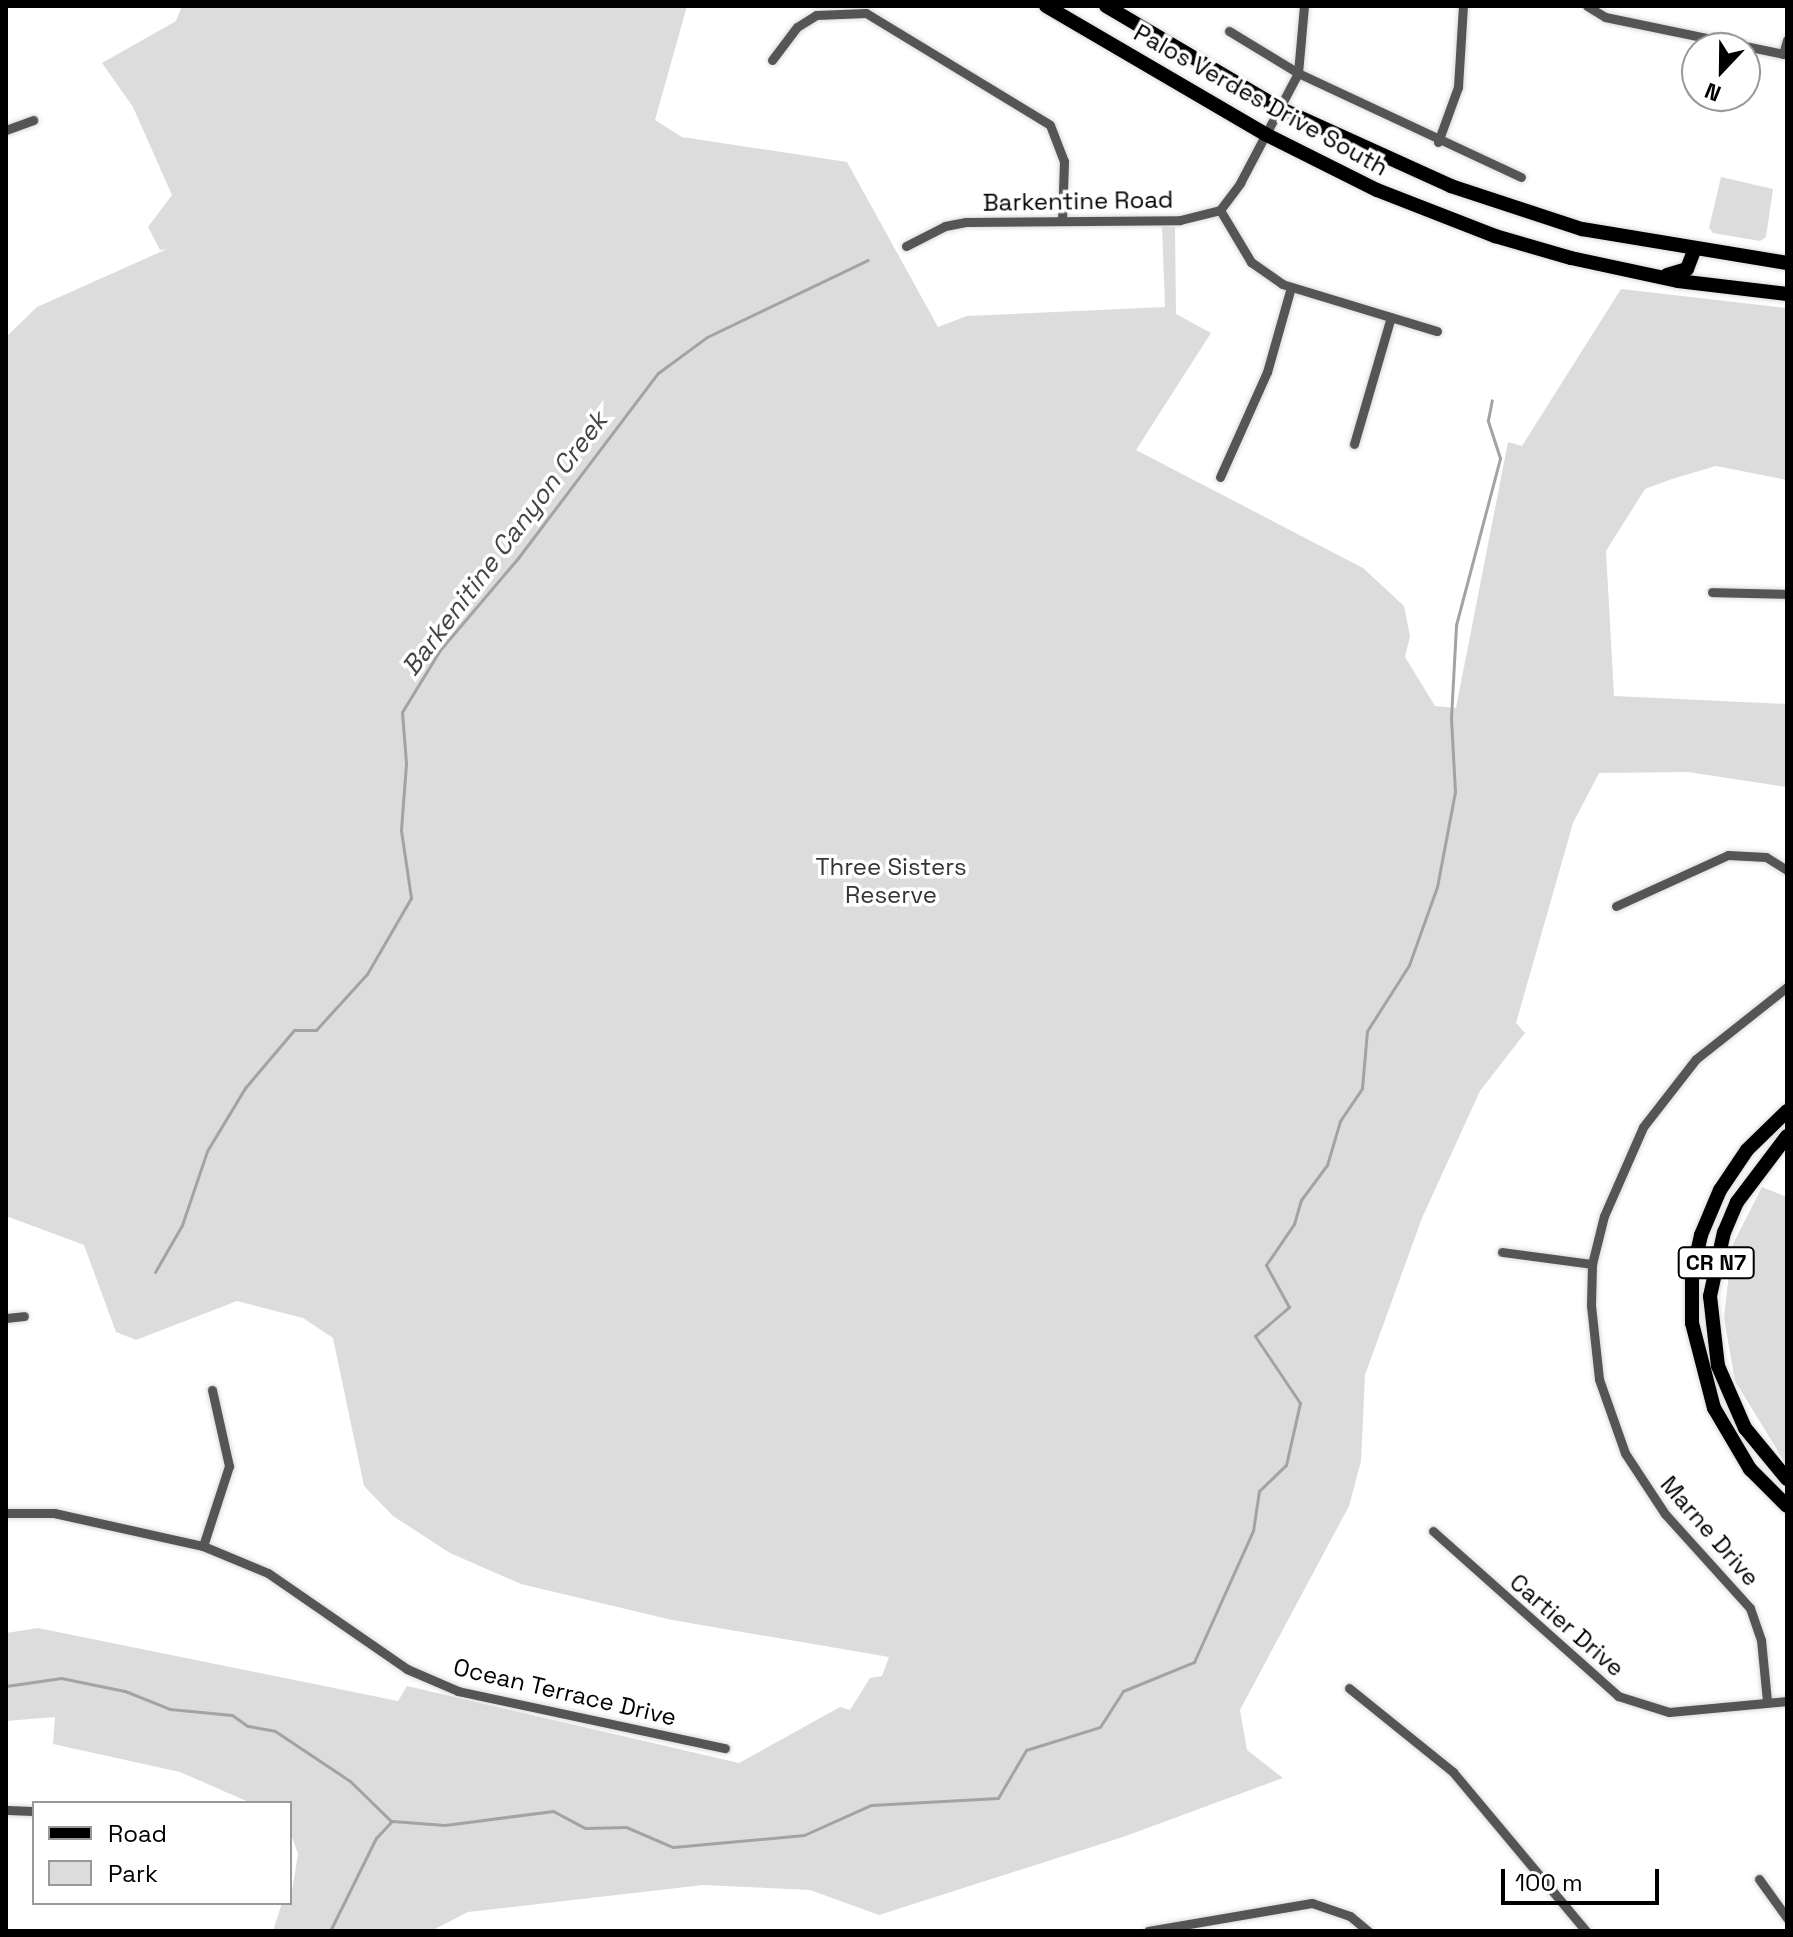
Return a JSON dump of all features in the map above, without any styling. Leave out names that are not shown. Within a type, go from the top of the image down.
[{"type":"main road","name":"Palos Verdes Drive South","points":[[1046,6],[1265,134],[1392,196],[1495,236],[1611,267],[1706,286],[1787,294]]},
{"type":"main road","name":"Palos Verdes Drive South","points":[[1113,8],[1279,108],[1357,147],[1513,208],[1582,229],[1694,251],[1787,263]]},
{"type":"main road","points":[[1611,267],[1681,273],[1692,263],[1694,251]]},
{"type":"main road","name":"CR N7","points":[[1787,1111],[1747,1150],[1720,1190],[1701,1235],[1692,1276],[1695,1347],[1714,1408],[1750,1469],[1787,1506]]},
{"type":"main road","name":"CR N7","points":[[1787,1136],[1737,1202],[1716,1260],[1711,1331],[1718,1366],[1735,1406],[1762,1453],[1787,1479]]},
{"type":"main road","points":[[1695,1347],[1721,1404],[1735,1406]]},
{"type":"street","points":[[1304,6],[1298,73],[1220,210],[1251,262],[1291,287],[1437,331]]},
{"type":"street","points":[[1438,142],[1458,87],[1463,6]]},
{"type":"street","points":[[1587,6],[1605,17],[1783,54],[1787,40]]},
{"type":"street","points":[[772,60],[797,27],[816,15],[866,13],[1050,125],[1064,161],[1062,220]]},
{"type":"street","name":"Palos Verdes Drive South","points":[[1229,31],[1298,73],[1438,142],[1521,177]]},
{"type":"street","points":[[6,130],[33,120]]},
{"type":"street","name":"Barkentine Road","points":[[906,246],[945,226],[966,222],[1180,220],[1220,210]]},
{"type":"street","points":[[1220,477],[1267,372],[1291,287]]},
{"type":"street","points":[[1354,444],[1391,317]]},
{"type":"street","points":[[1712,592],[1787,594]]},
{"type":"street","points":[[1616,906],[1728,855],[1766,857],[1787,870]]},
{"type":"street","name":"Marne Drive","points":[[1767,1701],[1761,1640],[1750,1608],[1665,1514],[1625,1453],[1594,1348],[1592,1264],[1613,1186],[1669,1087],[1727,1031],[1787,987]]},
{"type":"street","points":[[1502,1252],[1592,1264]]},
{"type":"street","points":[[6,1318],[24,1316]]},
{"type":"street","points":[[203,1546],[229,1466],[212,1390]]},
{"type":"street","name":"Ocean Terrace Drive","points":[[6,1513],[54,1513],[203,1546],[268,1573],[407,1669],[458,1691],[725,1748]]},
{"type":"street","name":"Cartier Drive","points":[[1433,1531],[1618,1696],[1669,1712],[1787,1701]]},
{"type":"street","points":[[1349,1688],[1453,1772],[1586,1931]]},
{"type":"street","points":[[6,1810],[32,1811]]},
{"type":"street","points":[[1759,1879],[1787,1918]]},
{"type":"street","points":[[1148,1931],[1312,1903],[1350,1916],[1368,1931]]},
{"type":"street","points":[[1214,1919],[1216,1931]]},
{"type":"green space","name":"Three Sisters Reserve","points":[[182,6],[687,6],[655,120],[682,137],[847,162],[938,327],[967,316],[1165,307],[1162,226],[1175,227],[1176,314],[1211,333],[1136,450],[1363,568],[1404,606],[1410,636],[1405,657],[1435,706],[1456,708],[1508,442],[1522,446],[1621,289],[1787,308],[1787,480],[1716,466],[1645,489],[1606,551],[1614,696],[1787,704],[1787,787],[1688,772],[1599,773],[1573,823],[1516,1023],[1525,1033],[1480,1091],[1422,1218],[1365,1375],[1361,1461],[1349,1506],[1240,1710],[1247,1750],[1283,1778],[1123,1837],[879,1915],[810,1890],[703,1885],[468,1912],[431,1931],[273,1931],[281,1905],[292,1905],[298,1854],[292,1837],[292,1801],[246,1801],[180,1772],[53,1744],[55,1717],[6,1721],[6,1633],[38,1628],[398,1701],[407,1686],[739,1763],[840,1707],[850,1710],[870,1678],[882,1676],[889,1657],[672,1620],[521,1584],[450,1553],[393,1516],[364,1486],[333,1338],[303,1318],[237,1301],[136,1340],[116,1332],[84,1245],[6,1216],[6,337],[37,307],[167,249],[160,250],[148,227],[172,195],[133,107],[102,63],[176,21]]},
{"type":"green space","points":[[1721,177],[1773,189],[1766,237],[1760,241],[1713,233],[1709,228]]},
{"type":"green space","points":[[1762,1187],[1787,1197],[1787,1466],[1735,1381],[1724,1318],[1732,1246]]},
{"type":"waterway","name":"Barkenitine Canyon Creek","points":[[155,1272],[182,1225],[207,1151],[245,1088],[294,1030],[316,1030],[367,974],[411,898],[401,830],[406,763],[402,712],[440,650],[518,558],[658,373],[707,337],[868,260]]},
{"type":"waterway","points":[[330,1931],[376,1838],[392,1821],[445,1825],[553,1811],[585,1828],[626,1827],[673,1847],[804,1835],[871,1805],[998,1798],[1026,1750],[1100,1727],[1123,1691],[1194,1662],[1253,1531],[1259,1491],[1286,1465],[1300,1403],[1255,1336],[1289,1307],[1266,1265],[1294,1224],[1301,1200],[1327,1165],[1340,1121],[1362,1088],[1367,1031],[1409,965],[1437,887],[1455,792],[1451,718],[1456,625],[1500,458],[1488,420],[1492,400]]},
{"type":"waterway","points":[[6,1686],[61,1678],[125,1691],[170,1709],[232,1715],[248,1726],[275,1731],[350,1781],[391,1821]]}]
